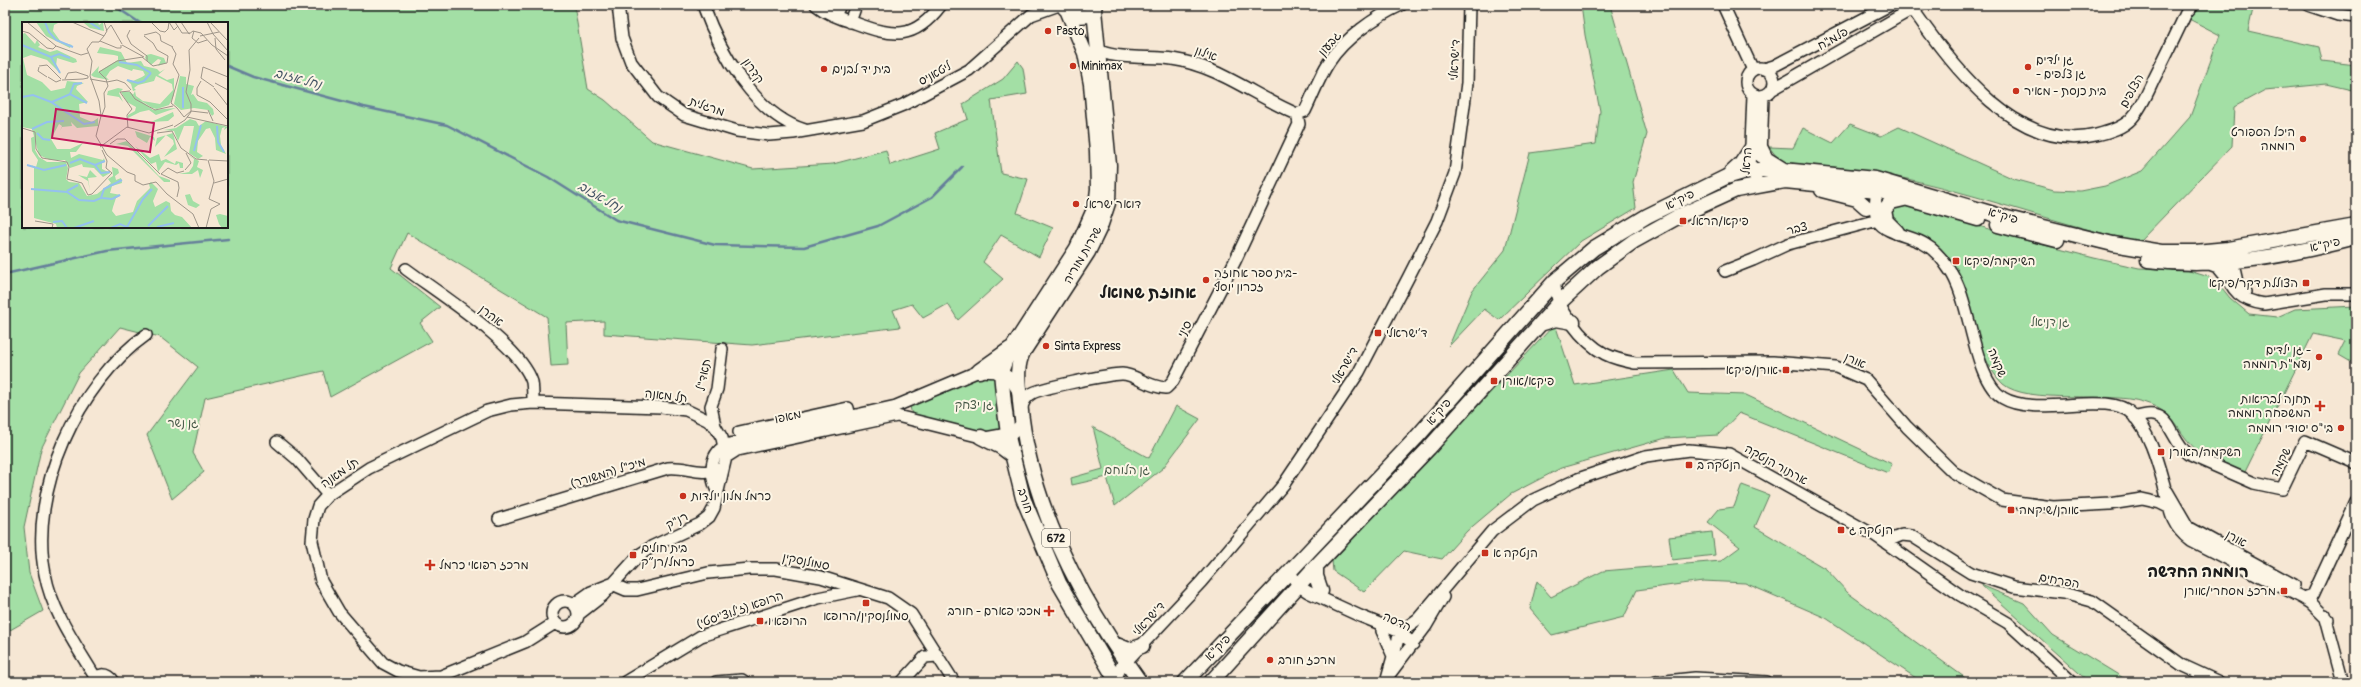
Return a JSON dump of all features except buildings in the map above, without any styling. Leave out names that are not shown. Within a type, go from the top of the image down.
[{"type":"main road","name":"672","points":[[1063,7],[1080,16],[1096,7]]},
{"type":"main road","name":"שדרות מוריה","points":[[1001,372],[1007,356],[1080,243],[1096,205],[1098,189],[1097,151],[1090,84],[1083,48],[1063,7]]},
{"type":"main road","name":"שדרות מוריה","points":[[1019,394],[1018,371],[1021,357],[1088,252],[1100,227],[1108,203],[1110,165],[1098,49],[1096,7]]},
{"type":"main road","points":[[1726,177],[1756,149],[1766,159],[1782,170]]},
{"type":"main road","name":"פיק\"א","points":[[1185,682],[1290,573],[1416,438],[1555,281],[1594,248],[1641,220],[1726,177],[1755,170],[1782,170],[1874,186],[2137,250],[2195,252],[2228,249],[2356,226]]},
{"type":"main road","points":[[1800,182],[1833,194],[1856,199],[1866,207]]},
{"type":"main road","name":"פיק\"א","points":[[1211,682],[1316,566],[1429,448],[1559,303],[1598,267],[1634,241],[1709,201],[1736,190],[1759,184],[1800,182],[1874,186],[2022,232],[2139,258],[2169,262],[2211,263],[2219,266],[2234,268],[2356,238]]},
{"type":"main road","points":[[1897,232],[1886,221],[1884,215],[1885,206],[1898,200],[1911,198]]},
{"type":"main road","points":[[2319,248],[2356,243]]},
{"type":"main road","points":[[1540,324],[1556,319],[1573,322]]},
{"type":"main road","points":[[979,371],[1014,345]]},
{"type":"main road","name":"חורב","points":[[1001,372],[1008,435],[1023,498],[1048,557],[1081,623],[1117,681]]},
{"type":"main road","name":"חורב","points":[[1019,394],[1022,423],[1040,493],[1054,534],[1077,581],[1125,662],[1140,682]]},
{"type":"main road","points":[[981,437],[1005,449],[1013,456]]},
{"type":"main road","points":[[1316,566],[1316,576],[1321,591]]},
{"type":"main road","points":[[1114,644],[1129,650],[1142,646]]},
{"type":"street","name":"מרגלית","points":[[618,5],[622,38],[631,62],[658,97],[684,114],[737,131],[769,135],[805,130]]},
{"type":"street","name":"קדרון","points":[[703,5],[729,60],[746,86],[768,109],[795,127],[805,130]]},
{"type":"street","points":[[816,5],[842,19],[884,33],[900,34],[913,30],[930,21],[941,5]]},
{"type":"street","points":[[840,5],[842,19]]},
{"type":"street","points":[[842,19],[856,5]]},
{"type":"street","name":"גבעון","points":[[1297,114],[1305,111],[1322,74],[1336,54],[1356,34],[1401,5]]},
{"type":"street","name":"ד'ישראלי","points":[[1117,681],[1125,662],[1142,646],[1201,582],[1284,484],[1359,372],[1408,278],[1437,221],[1455,173],[1467,83],[1469,5]]},
{"type":"street","points":[[1723,5],[1758,69],[1773,77],[1773,89],[1758,96],[1748,90],[1746,81],[1748,74],[1758,69]]},
{"type":"street","name":"פלמ\"ח","points":[[1758,69],[1774,66],[1890,5]]},
{"type":"street","name":"הצלפים","points":[[1910,8],[1968,80],[2004,111],[2029,126],[2054,136],[2082,138],[2114,131],[2131,119],[2144,100],[2186,13],[2193,5]]},
{"type":"street","points":[[2308,5],[2338,15],[2356,17]]},
{"type":"street","name":"ליטאניס","points":[[805,130],[862,121],[924,95],[981,61],[1031,15],[1063,7]]},
{"type":"street","name":"פלמ\"ח","points":[[1773,89],[1910,8]]},
{"type":"street","name":"אילון","points":[[1098,49],[1107,54],[1170,58],[1206,66],[1273,104],[1297,114]]},
{"type":"street","name":"הראל","points":[[1758,96],[1755,170],[1759,184]]},
{"type":"street","name":"סיני","points":[[1021,409],[1025,399],[1032,393],[1075,382],[1122,374],[1154,387],[1166,388],[1173,381],[1235,261],[1296,132],[1299,122],[1297,114]]},
{"type":"street","points":[[1874,186],[1866,207],[1873,222],[1882,232],[1937,254]]},
{"type":"street","points":[[1873,222],[1874,186]]},
{"type":"street","name":"שקמה","points":[[1873,222],[1922,242],[1937,254],[1954,276],[1965,306],[1984,373],[1990,384],[2002,398],[2012,402],[2033,405],[2114,404],[2126,409],[2136,418],[2152,446],[2165,487]]},
{"type":"street","name":"צבר","points":[[1725,271],[1788,244],[1873,222]]},
{"type":"street","points":[[2228,249],[2243,292],[2260,298],[2282,301],[2326,294],[2356,294]]},
{"type":"street","name":"אהרן","points":[[406,269],[498,338],[522,363],[532,382],[533,403]]},
{"type":"street","name":"אורן","points":[[1555,281],[1555,290],[1559,303],[1573,322],[1595,347],[1617,360],[1635,363],[1773,362],[1836,367],[1866,380],[1907,427],[1953,472],[2002,500],[2053,507],[2110,504],[2142,499],[2160,502],[2168,508]]},
{"type":"street","points":[[114,682],[107,675],[94,680],[69,635],[54,603],[45,575],[40,547],[42,515],[47,490],[68,430],[105,373],[146,335]]},
{"type":"street","name":"תאד\"ל","points":[[715,426],[711,406],[717,389],[722,349]]},
{"type":"street","name":"מאפו","points":[[723,442],[850,417],[906,402],[979,371],[1001,372]]},
{"type":"street","points":[[1001,372],[1010,378],[1019,394]]},
{"type":"street","points":[[906,402],[905,409],[909,418]]},
{"type":"street","name":"תל מאנה","points":[[555,622],[525,642],[441,676],[419,677],[398,671],[383,663],[339,612],[322,581],[314,557],[312,530],[318,506],[328,495],[369,468],[474,417],[511,406],[533,403],[661,407],[686,410],[700,415],[715,426],[723,442]]},
{"type":"street","name":"תאד\"ל","points":[[686,410],[711,406]]},
{"type":"street","points":[[739,432],[848,408],[850,417]]},
{"type":"street","name":"שקמה","points":[[2136,418],[2147,414],[2158,415],[2169,424],[2180,448],[2188,454],[2254,483],[2282,489],[2305,441],[2356,463]]},
{"type":"street","name":"מאפו","points":[[725,462],[737,450],[894,416],[909,418],[981,437],[1008,435]]},
{"type":"street","points":[[1008,435],[1015,432],[1022,423]]},
{"type":"street","points":[[277,442],[298,459],[328,495]]},
{"type":"street","points":[[717,491],[713,471],[715,455],[723,442]]},
{"type":"street","name":"רנ\"ק","points":[[576,609],[591,592],[612,584],[639,555],[653,546],[700,524],[714,508],[725,462],[723,442]]},
{"type":"street","name":"ארתור הנטקה","points":[[1385,680],[1399,635],[1418,619],[1452,581],[1492,531],[1532,500],[1578,479],[1646,456],[1689,450],[1729,454],[1885,542],[1960,595],[2008,623],[2072,682]]},
{"type":"street","name":"מיכ\"ל (המשורר)","points":[[499,519],[668,468],[676,467],[697,473],[713,471],[725,462]]},
{"type":"street","name":"אורן","points":[[2142,499],[2165,487]]},
{"type":"street","name":"אורן","points":[[2165,487],[2168,508],[2180,533],[2190,540],[2308,596]]},
{"type":"street","name":"אורן","points":[[2165,487],[2188,527],[2308,596],[2322,607],[2328,620],[2343,682]]},
{"type":"street","points":[[2308,596],[2356,502]]},
{"type":"street","name":"הפרחים","points":[[1885,542],[1902,535],[1912,536],[1971,573],[2014,586],[2063,593],[2092,601],[2182,665],[2219,682]]},
{"type":"street","name":"סמולנסקין","points":[[612,584],[626,590],[637,590],[708,573],[749,569],[788,571],[832,580],[888,598],[912,614],[954,682]]},
{"type":"street","name":"הדסה","points":[[1290,573],[1333,602],[1399,635],[1413,644]]},
{"type":"street","points":[[825,596],[831,591],[832,580]]},
{"type":"street","name":"ארתור הנטקה","points":[[1385,680],[1431,619],[1452,581]]},
{"type":"street","name":"הדסה","points":[[1302,582],[1321,591],[1333,602]]},
{"type":"street","name":"הרופא (ז'לוצ'יסטי)","points":[[625,682],[701,636],[825,596],[860,590]]},
{"type":"street","points":[[563,601],[576,609],[576,622],[570,627],[562,627],[555,622],[552,616],[556,605],[563,601]]},
{"type":"street","name":"הדסה","points":[[1360,616],[1382,632],[1399,635]]},
{"type":"street","points":[[1382,632],[1393,656]]},
{"type":"street","points":[[902,682],[925,656],[938,656]]},
{"type":"street","points":[[1656,682],[1695,678],[1767,682]]},
{"type":"street","points":[[716,682],[742,680],[745,682]]},
{"type":"green space","name":"גן נשר","points":[[5,5],[574,5],[588,89],[605,100],[652,141],[753,169],[833,164],[886,150],[890,165],[940,149],[935,133],[968,119],[963,104],[1003,79],[1018,61],[1023,68],[1027,94],[991,100],[1001,173],[1028,179],[1017,213],[1053,228],[1039,257],[1001,235],[983,262],[1003,279],[958,320],[948,304],[923,318],[912,304],[893,310],[900,327],[752,345],[604,334],[604,321],[566,323],[568,365],[551,366],[547,317],[407,233],[391,268],[440,307],[420,323],[432,341],[330,397],[323,371],[205,398],[193,453],[204,472],[172,499],[147,435],[198,367],[160,337],[120,327],[79,373],[41,449],[24,527],[29,573],[43,611],[5,633]]},
{"type":"green space","points":[[1581,5],[1610,5],[1647,134],[1633,182],[1636,208],[1581,241],[1499,320],[1484,309],[1449,346],[1472,291],[1505,250],[1530,153],[1596,144],[1600,111],[1585,35]]},
{"type":"green space","points":[[2200,5],[2246,5],[2253,9],[2248,31],[2319,47],[2322,61],[2356,65],[2356,91],[2326,84],[2265,90],[2234,107],[2232,146],[2139,242],[1911,180],[1866,171],[1781,162],[1769,147],[1793,148],[1803,128],[1833,143],[1850,124],[1881,136],[1899,127],[2014,179],[2054,190],[2080,191],[2105,186],[2142,171],[2190,117],[2220,35],[2189,19]]},
{"type":"green space","name":"גן דניאל","points":[[1905,203],[2021,239],[2094,258],[2139,268],[2186,270],[2209,277],[2218,283],[2230,298],[2249,314],[2277,317],[2295,309],[2356,306],[2356,365],[2339,355],[2346,341],[2313,334],[2243,476],[2209,459],[2198,451],[2170,417],[2155,406],[2128,399],[2030,394],[2015,390],[2003,384],[1993,372],[1985,356],[1961,282],[1953,265],[1944,252],[1930,240],[1899,230],[1892,223],[1890,218],[1890,208]]},
{"type":"green space","points":[[1555,324],[1575,385],[1674,370],[1688,393],[1746,395],[1892,464],[1888,473],[1739,413],[1718,435],[1666,438],[1561,468],[1511,494],[1467,531],[1442,559],[1404,551],[1364,592],[1333,571],[1332,561]]},
{"type":"green space","name":"גן יצחק","points":[[982,374],[999,375],[1003,432],[988,434],[912,416],[910,406]]},
{"type":"green space","name":"גן הלוחם","points":[[1176,406],[1200,419],[1163,468],[1115,506],[1107,477],[1072,485],[1071,478],[1103,469],[1093,427],[1149,458]]},
{"type":"green space","points":[[1742,485],[1769,495],[1755,527],[1826,569],[1848,593],[1971,682],[1922,682],[1826,618],[1745,583],[1703,581],[1637,590],[1624,617],[1552,635],[1530,609],[1537,581],[1551,597],[1603,571],[1721,561],[1740,547],[1708,522],[1719,509],[1734,507]]},
{"type":"green space","points":[[1712,532],[1715,555],[1672,560],[1669,537]]},
{"type":"green space","points":[[1981,585],[2024,603],[2053,635],[2130,682],[2089,682]]},
{"type":"waterway","name":"נחל אזוב","points":[[113,5],[138,22]]},
{"type":"waterway","name":"נחל אזוב","points":[[228,66],[253,77],[364,107],[447,125],[548,177],[616,220],[715,245],[804,247],[878,226],[932,197],[962,167]]},
{"type":"waterway","points":[[5,274],[107,251],[228,239]]},
{"type":"place","name":"Pasto","points":[[1048,31]]},
{"type":"place","name":"Minimax","points":[[1073,66]]},
{"type":"place","name":"גן ילדים - גן צלפים","points":[[2028,67]]},
{"type":"place","name":"בית יד לבנים","points":[[824,69]]},
{"type":"place","name":"בית כנסת - מאיר","points":[[2016,91]]},
{"type":"place","name":"היכל הספורט רוממה","points":[[2303,139]]},
{"type":"place","name":"דואר ישראל","points":[[1076,204]]},
{"type":"place","name":"פיקא/הראל","points":[[1683,221]]},
{"type":"place","name":"השיקמה/פיקא","points":[[1956,261]]},
{"type":"place","name":"בית ספר אחוזה- זכרון יוסף","points":[[1206,280]]},
{"type":"place","name":"הצוללת דקר/פיקא","points":[[2306,283]]},
{"type":"place","name":"ד׳ישראלי","points":[[1378,333]]},
{"type":"place","name":"Sinta Express","points":[[1046,346]]},
{"type":"place","name":"גן ילדים - נעמ\"ת רוממה","points":[[2319,357]]},
{"type":"place","name":"אורן/פיקא","points":[[1786,370]]},
{"type":"place","name":"פיקא/אורן","points":[[1494,381]]},
{"type":"place","name":"תחנה לבריאות המשפחה רוממה","points":[[2320,406]]},
{"type":"place","name":"בי\"ס יסודי רוממה","points":[[2341,428]]},
{"type":"place","name":"השקמה/האורן","points":[[2161,452]]},
{"type":"place","name":"הנטקה ב","points":[[1689,465]]},
{"type":"place","name":"כרמל מלון יולדות","points":[[683,496]]},
{"type":"place","name":"אורן/שיקמה","points":[[2011,510]]},
{"type":"place","name":"הנטקה ג","points":[[1841,530]]},
{"type":"place","name":"הנטקה א","points":[[1485,553]]},
{"type":"place","name":"בית חולים כרמל/רנ״ק","points":[[633,555]]},
{"type":"place","name":"מרכז רפואי כרמל","points":[[430,565]]},
{"type":"place","name":"מרכז מסחרי/אורן","points":[[2284,591]]},
{"type":"place","name":"סמולנסקין/הרופא","points":[[866,603]]},
{"type":"place","name":"מכבי פארם - חורב","points":[[1049,611]]},
{"type":"place","name":"הרופא ו","points":[[760,621]]},
{"type":"place","name":"מרכז חורב","points":[[1270,660]]},
{"type":"district","name":"אחוזת שמואל","points":[[1148,293]]},
{"type":"district","name":"רוממה החדשה","points":[[2198,572]]}]
